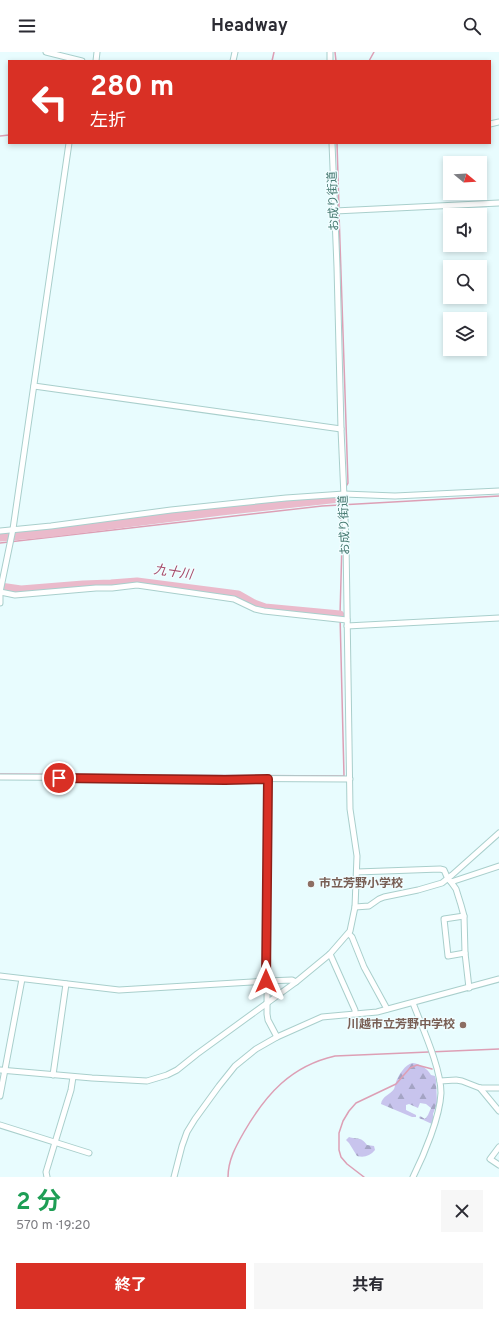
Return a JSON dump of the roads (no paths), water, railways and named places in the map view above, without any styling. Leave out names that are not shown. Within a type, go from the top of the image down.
[{"type":"street","points":[[46,52],[78,60]]},
{"type":"street","points":[[0,603],[0,592],[13,529],[69,144]]},
{"type":"street","name":"お成り街道","points":[[332,144],[338,211],[341,429],[346,542],[350,809],[357,856],[355,907],[349,934]]},
{"type":"street","points":[[338,211],[499,203]]},
{"type":"street","points":[[34,386],[341,429]]},
{"type":"street","points":[[0,531],[248,502],[344,494],[395,496],[499,491]]},
{"type":"street","points":[[0,592],[15,594],[137,586],[234,599],[254,609],[347,623],[499,618]]},
{"type":"street","points":[[0,777],[350,780]]},
{"type":"street","points":[[268,779],[266,1004],[268,1020],[277,1037]]},
{"type":"street","points":[[450,880],[499,833]]},
{"type":"street","points":[[355,907],[369,906],[378,899],[384,897],[418,890],[499,866]]},
{"type":"street","points":[[357,872],[444,870],[458,894],[464,916],[465,953],[469,988]]},
{"type":"street","points":[[464,916],[444,919],[448,956],[465,953]]},
{"type":"street","points":[[2,1070],[73,1077],[147,1081],[167,1075],[177,1070],[296,982],[330,954],[349,934],[352,937],[364,967],[387,1009]]},
{"type":"street","points":[[330,954],[355,1010],[355,1014]]},
{"type":"street","points":[[0,976],[119,990],[266,981],[292,980],[296,982]]},
{"type":"street","points":[[0,1096],[2,1070],[22,979]]},
{"type":"street","points":[[174,1177],[179,1154],[187,1132],[219,1086],[236,1066],[277,1037],[322,1017],[377,1012],[499,979]]},
{"type":"street","points":[[53,1075],[66,984]]},
{"type":"street","points":[[413,1002],[433,1056],[440,1081],[441,1093],[438,1112],[422,1157],[413,1177]]},
{"type":"street","points":[[47,1177],[46,1172],[72,1090],[73,1077]]},
{"type":"street","points":[[440,1081],[456,1080],[480,1088],[499,1088]]},
{"type":"street","points":[[480,1088],[499,1111]]},
{"type":"street","points":[[0,1125],[89,1153]]},
{"type":"street","points":[[499,1146],[490,1159],[499,1165]]},
{"type":"waterway","points":[[272,60],[274,52]]},
{"type":"waterway","points":[[335,52],[336,60]]},
{"type":"waterway","points":[[370,60],[374,52]]},
{"type":"waterway","points":[[0,136],[8,135]]},
{"type":"waterway","points":[[337,144],[339,209]]},
{"type":"waterway","points":[[339,213],[348,483],[345,488]]},
{"type":"waterway","points":[[0,543],[322,506],[499,496]]},
{"type":"waterway","points":[[0,537],[47,533],[221,511],[340,498]]},
{"type":"waterway","points":[[0,774],[344,776],[340,615],[342,543],[340,505]]},
{"type":"waterway","name":"九十川","points":[[0,587],[21,590],[137,582],[238,595],[265,608],[340,615]]},
{"type":"waterway","points":[[228,1177],[229,1165],[235,1148],[252,1118],[281,1084],[293,1074],[305,1067],[335,1056],[499,1049]]},
{"type":"waterway","points":[[364,1177],[347,1164],[341,1157],[339,1150],[339,1133],[343,1121],[349,1111],[356,1103],[396,1084],[410,1068],[417,1065],[432,1069]]},
{"type":"place","name":"市立芳野小学校","points":[[311,884]]},
{"type":"place","name":"川越市立芳野中学校","points":[[463,1025]]}]
